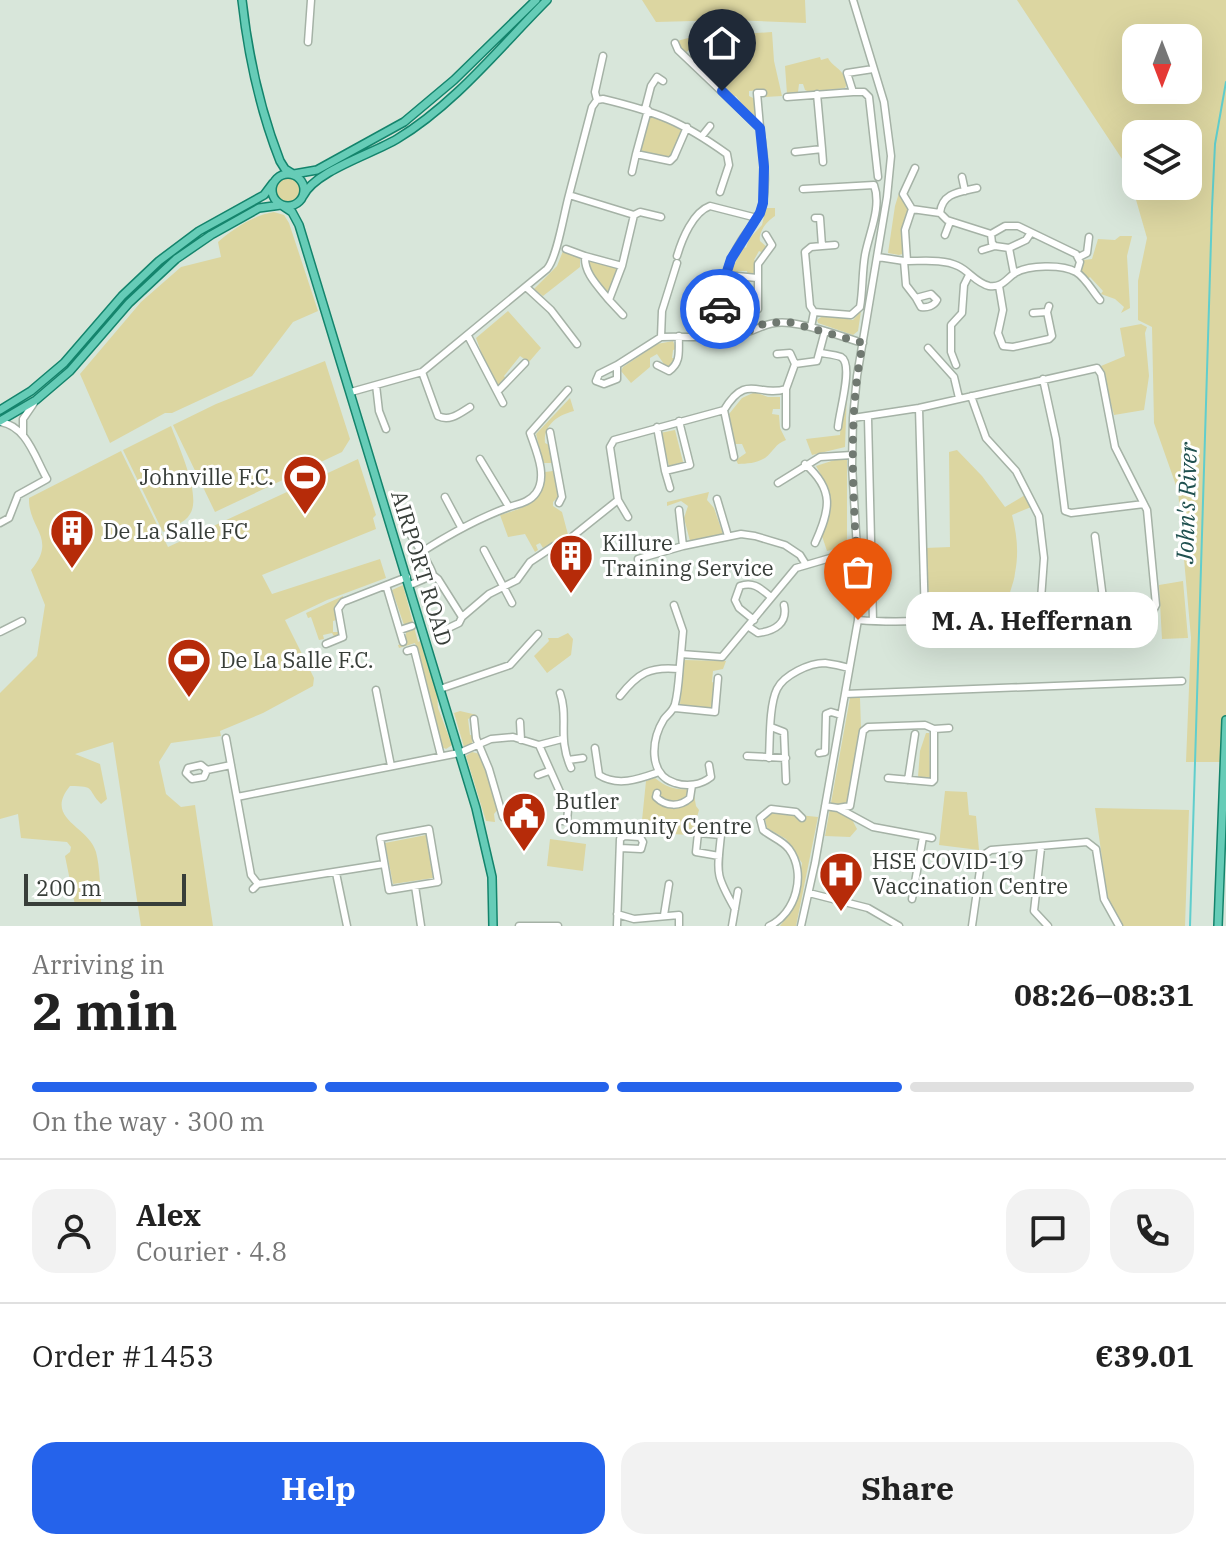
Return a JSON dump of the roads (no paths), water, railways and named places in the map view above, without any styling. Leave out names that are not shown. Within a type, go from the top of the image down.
[{"type":"main road","points":[[242,0],[253,70],[277,155],[273,197],[282,205]]},
{"type":"main road","points":[[0,410],[31,391],[64,363],[122,296],[159,261],[199,231],[264,195],[282,174],[317,170],[404,122],[436,96],[536,0]]},
{"type":"main road","points":[[0,422],[36,400],[70,371],[129,303],[176,259],[259,208],[294,205],[312,182],[396,140],[425,119],[547,0]]},
{"type":"main road","points":[[277,155],[283,166],[304,184],[303,197]]},
{"type":"main road","name":"AIRPORT ROAD","points":[[299,225],[298,210],[303,197]]},
{"type":"main road","name":"AIRPORT ROAD","points":[[282,205],[292,212],[299,225],[459,753],[489,862],[494,897],[493,926]]},
{"type":"main road","points":[[1218,926],[1226,720]]},
{"type":"street","points":[[308,42],[311,0]]},
{"type":"street","points":[[801,926],[858,620],[853,418],[889,186],[891,150],[886,110],[853,0]]},
{"type":"street","points":[[675,43],[678,50],[760,128]]},
{"type":"street","points":[[686,58],[694,49]]},
{"type":"street","points":[[597,100],[595,92],[603,56]]},
{"type":"street","points":[[853,92],[847,73],[873,69]]},
{"type":"street","points":[[599,73],[609,75]]},
{"type":"street","points":[[632,172],[651,86],[658,77]]},
{"type":"street","points":[[801,85],[802,96]]},
{"type":"street","points":[[787,97],[864,92],[869,97],[878,177]]},
{"type":"street","points":[[721,337],[721,290],[735,251],[763,203],[764,167],[757,93]]},
{"type":"street","points":[[817,94],[823,162]]},
{"type":"street","points":[[351,392],[422,372],[553,262],[592,107],[597,100],[647,109],[702,136],[730,159],[720,192]]},
{"type":"street","points":[[702,136],[710,126]]},
{"type":"street","points":[[636,154],[670,161],[687,127]]},
{"type":"street","points":[[795,152],[822,149]]},
{"type":"street","points":[[809,150],[810,161]]},
{"type":"street","points":[[867,165],[878,164]]},
{"type":"street","points":[[915,168],[903,194],[912,209],[905,230],[906,285],[916,298]]},
{"type":"street","points":[[724,177],[733,181]]},
{"type":"street","points":[[962,177],[965,191]]},
{"type":"street","points":[[812,180],[813,189]]},
{"type":"street","points":[[803,189],[874,185],[877,188],[877,205],[866,251],[860,307],[851,315],[814,312]]},
{"type":"street","points":[[940,213],[943,200],[950,195],[977,188]]},
{"type":"street","points":[[569,195],[634,215],[640,212],[661,217]]},
{"type":"street","points":[[661,337],[662,311],[681,245],[705,207],[757,218]]},
{"type":"street","points":[[912,209],[940,213],[950,222],[991,234],[1005,226],[1018,226],[1030,234],[1057,243],[1079,257]]},
{"type":"street","points":[[609,300],[622,266],[634,215]]},
{"type":"street","points":[[815,218],[820,218],[822,246]]},
{"type":"street","points":[[945,235],[950,222]]},
{"type":"street","points":[[991,234],[995,246]]},
{"type":"street","points":[[982,250],[995,246],[1009,248],[1026,240],[1030,234]]},
{"type":"street","points":[[758,309],[758,264],[772,245],[766,235]]},
{"type":"street","points":[[1079,257],[1087,253],[1089,237]]},
{"type":"street","points":[[670,241],[681,245]]},
{"type":"street","points":[[811,327],[814,312],[810,306],[805,252],[811,247],[835,245]]},
{"type":"street","points":[[1009,248],[1014,274]]},
{"type":"street","points":[[566,249],[622,266]]},
{"type":"street","points":[[585,256],[584,266],[589,274],[623,315]]},
{"type":"street","points":[[878,257],[939,261],[959,266],[986,285],[999,286],[1025,269],[1049,267],[1077,272],[1100,300]]},
{"type":"street","points":[[1077,272],[1079,257]]},
{"type":"street","points":[[727,275],[757,278]]},
{"type":"street","points":[[956,365],[951,352],[951,325],[962,313],[964,285],[969,275]]},
{"type":"street","points":[[999,286],[1003,310],[998,333],[1003,346],[1037,344],[1052,336],[1048,309],[1033,313]]},
{"type":"street","points":[[526,287],[551,310],[577,344]]},
{"type":"street","points":[[617,365],[661,337],[721,337],[757,329],[764,323],[789,322],[863,343]]},
{"type":"street","points":[[795,364],[817,361],[825,331]]},
{"type":"street","points":[[561,342],[569,334]]},
{"type":"street","points":[[468,336],[503,403]]},
{"type":"street","points":[[657,365],[669,371],[674,367],[679,360],[679,336]]},
{"type":"street","points":[[928,348],[954,377],[959,398]]},
{"type":"street","points":[[777,354],[790,353],[795,364],[786,389],[786,426]]},
{"type":"street","points":[[821,353],[841,357],[848,369],[839,404],[838,427]]},
{"type":"street","points":[[498,391],[525,363]]},
{"type":"street","points":[[853,418],[919,408],[1093,367],[1099,370],[1115,447],[1147,510],[1155,608],[1112,616],[1040,613],[858,620]]},
{"type":"street","points":[[422,372],[438,416],[445,419],[470,407]]},
{"type":"street","points":[[1043,379],[1056,439],[1065,511],[1071,513],[1144,504]]},
{"type":"street","points":[[376,385],[386,429]]},
{"type":"street","points":[[628,517],[618,500],[610,447],[614,440],[724,410],[732,397],[747,389],[756,387],[777,392],[786,389]]},
{"type":"street","points":[[420,553],[461,527],[523,503],[536,494],[541,468],[530,433],[568,390]]},
{"type":"street","points":[[971,396],[986,438],[1016,471],[1039,516],[1044,558],[1040,613]]},
{"type":"street","points":[[23,435],[23,419],[36,400]]},
{"type":"street","points":[[919,408],[925,619]]},
{"type":"street","points":[[724,410],[736,452]]},
{"type":"street","points":[[775,411],[786,412]]},
{"type":"street","points":[[868,418],[873,621]]},
{"type":"street","points":[[372,422],[382,420]]},
{"type":"street","points":[[665,471],[693,464],[679,421]]},
{"type":"street","points":[[0,422],[13,425],[23,435],[47,479],[18,495],[9,518],[0,523]]},
{"type":"street","points":[[657,427],[670,488]]},
{"type":"street","points":[[550,432],[562,497],[559,503]]},
{"type":"street","points":[[778,483],[820,457],[852,455]]},
{"type":"street","points":[[480,459],[509,507]]},
{"type":"street","points":[[805,464],[816,473],[827,497],[828,515],[815,543]]},
{"type":"street","points":[[541,468],[557,467]]},
{"type":"street","points":[[445,497],[461,527]]},
{"type":"street","points":[[717,499],[728,536]]},
{"type":"street","points":[[573,536],[618,500]]},
{"type":"street","points":[[679,510],[683,546]]},
{"type":"street","points":[[401,519],[420,553],[432,567],[433,575],[462,617]]},
{"type":"street","points":[[639,569],[638,559],[741,534],[771,540],[795,552],[805,563]]},
{"type":"street","points":[[1095,536],[1105,614]]},
{"type":"street","points":[[438,633],[459,623],[489,594],[517,580],[530,562],[554,546]]},
{"type":"street","points":[[484,550],[512,603]]},
{"type":"street","points":[[681,654],[722,657],[789,574],[805,563],[857,554]]},
{"type":"street","points":[[480,566],[490,563]]},
{"type":"street","points":[[326,644],[343,637],[339,605],[386,585],[433,575]]},
{"type":"street","points":[[754,620],[739,608],[735,600],[740,586],[749,583],[757,585],[771,597]]},
{"type":"street","points":[[386,585],[403,642]]},
{"type":"street","points":[[674,605],[683,631],[675,708],[664,720],[658,734],[655,761],[659,772],[667,780],[680,785],[705,782],[711,777],[709,765]]},
{"type":"street","points":[[749,627],[758,633],[777,626],[784,621],[784,605]]},
{"type":"street","points":[[1,620],[3,631],[22,621]]},
{"type":"street","points":[[400,630],[412,626]]},
{"type":"street","points":[[440,689],[510,665],[538,634]]},
{"type":"street","points":[[407,651],[414,649],[441,756]]},
{"type":"street","points":[[769,758],[777,690],[784,681],[808,667],[823,663],[849,668]]},
{"type":"street","points":[[620,696],[630,684],[654,668],[679,669]]},
{"type":"street","points":[[675,708],[715,712],[718,678]]},
{"type":"street","points":[[845,694],[1182,681]]},
{"type":"street","points":[[376,690],[391,766]]},
{"type":"street","points":[[560,693],[564,702],[562,739],[569,764],[583,758]]},
{"type":"street","points":[[819,753],[825,752],[826,714],[841,715]]},
{"type":"street","points":[[474,719],[503,817]]},
{"type":"street","points":[[520,722],[521,740]]},
{"type":"street","points":[[825,806],[850,806],[863,731],[868,727],[925,725],[934,729],[949,728]]},
{"type":"street","points":[[771,727],[784,732],[786,781]]},
{"type":"street","points":[[888,778],[934,780],[934,729]]},
{"type":"street","points":[[908,780],[915,734]]},
{"type":"street","points":[[237,797],[459,753],[491,739],[513,737],[539,745],[562,739]]},
{"type":"street","points":[[226,738],[255,886],[384,864]]},
{"type":"street","points":[[539,745],[568,810],[567,821],[559,821]]},
{"type":"street","points":[[595,748],[599,775],[604,779],[631,781],[659,772]]},
{"type":"street","points":[[747,756],[786,758]]},
{"type":"street","points":[[207,770],[231,765]]},
{"type":"street","points":[[538,775],[549,771]]},
{"type":"street","points":[[657,793],[656,797],[664,804],[681,804],[690,798],[692,785]]},
{"type":"street","points":[[838,808],[873,827],[932,838]]},
{"type":"street","points":[[769,926],[779,922],[793,906],[797,875],[789,850],[763,830],[760,818],[771,809],[796,812],[802,818]]},
{"type":"street","points":[[429,829],[438,882],[389,890],[384,864],[380,838],[429,829]]},
{"type":"street","points":[[719,856],[696,852],[698,833],[721,835],[719,882],[735,909]]},
{"type":"street","points":[[912,899],[923,837]]},
{"type":"street","points":[[972,926],[985,854],[991,850],[1087,842],[1096,849],[1104,899],[1119,926]]},
{"type":"street","points":[[617,926],[620,848]]},
{"type":"street","points":[[1041,848],[1034,911],[1048,926]]},
{"type":"street","points":[[336,873],[347,926]]},
{"type":"street","points":[[664,915],[669,884]]},
{"type":"street","points":[[415,886],[421,926]]},
{"type":"street","points":[[732,926],[738,891]]},
{"type":"street","points":[[809,893],[868,908],[899,926]]},
{"type":"street","points":[[617,914],[634,919],[679,915],[679,925]]},
{"type":"street","points":[[519,926],[558,926]]},
{"type":"waterway","name":"John's River","points":[[1190,926],[1212,208],[1215,144],[1226,82]]},
{"type":"place","name":"Johnville F.C.","points":[[305,516]]},
{"type":"place","name":"De La Salle FC","points":[[72,570]]},
{"type":"place","name":"Killure Training Service","points":[[571,595]]},
{"type":"place","name":"M. A. Heffernan","points":[[858,620]]},
{"type":"place","name":"De La Salle F.C.","points":[[189,699]]},
{"type":"place","name":"Butler Community Centre","points":[[524,853]]},
{"type":"place","name":"HSE COVID-19 Vaccination Centre","points":[[841,913]]}]
